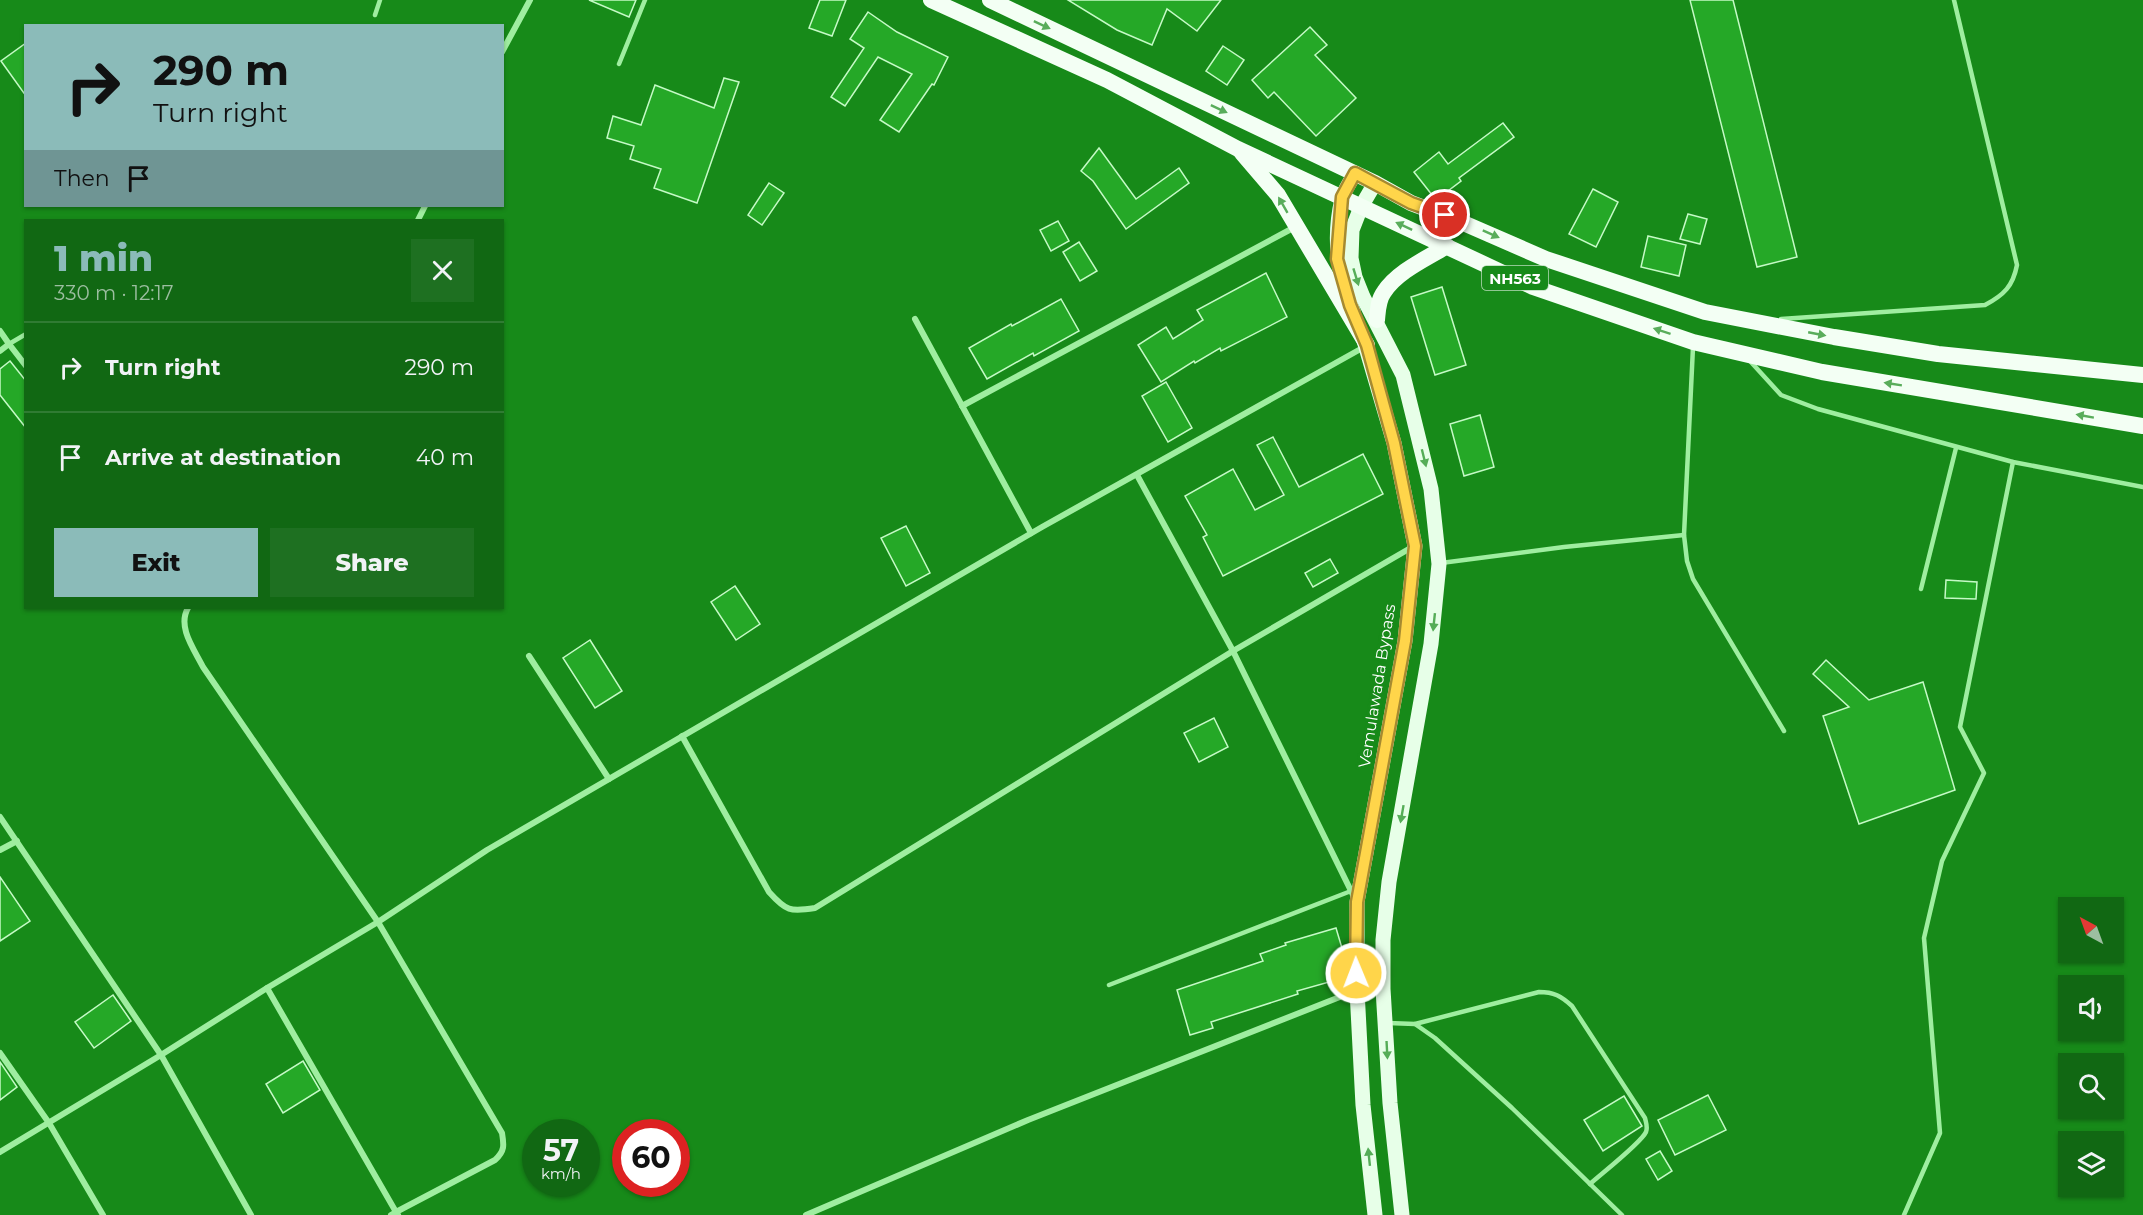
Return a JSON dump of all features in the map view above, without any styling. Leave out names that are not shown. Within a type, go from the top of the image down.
[{"type":"highway","name":"NH563","points":[[931,0],[1107,80],[1238,149],[1533,287],[1694,342],[1821,372],[2143,426]]},
{"type":"highway","name":"NH563","points":[[990,0],[1355,173],[1411,203],[1546,259],[1674,303],[1751,321],[1938,354],[2143,375]]},
{"type":"highway","points":[[1238,149],[1278,195],[1367,345]]},
{"type":"highway","points":[[1377,320],[1379,302],[1389,286],[1408,270],[1447,246]]},
{"type":"main road","name":"Vemulawada Bypass","points":[[1355,173],[1342,197],[1337,259],[1350,305],[1367,345],[1394,443],[1415,546],[1405,641],[1354,897],[1363,1105],[1375,1215]]},
{"type":"main road","points":[[1375,183],[1361,207],[1352,230],[1351,258],[1363,297],[1377,320],[1403,375],[1431,489],[1439,564],[1431,644],[1389,882],[1383,940],[1390,1103],[1402,1215]]},
{"type":"street","points":[[504,48],[530,0]]},
{"type":"street","points":[[962,406],[1296,227]]},
{"type":"street","points":[[915,319],[1031,533]]},
{"type":"street","points":[[0,331],[24,363]]},
{"type":"street","points":[[0,351],[9,344]]},
{"type":"street","points":[[0,1152],[378,922],[487,850],[1031,533],[1367,345]]},
{"type":"street","points":[[1137,475],[1233,651],[1354,897]]},
{"type":"street","points":[[682,736],[770,891],[783,907],[796,911],[815,908],[1233,651],[1415,546]]},
{"type":"street","points":[[188,609],[183,620],[185,630],[203,667],[378,922],[502,1133],[504,1146],[502,1154],[495,1160],[395,1214],[267,988]]},
{"type":"street","points":[[529,656],[609,779]]},
{"type":"street","points":[[0,817],[161,1055],[251,1215]]},
{"type":"street","points":[[0,850],[17,841]]},
{"type":"street","points":[[806,1215],[1028,1120],[1357,990]]},
{"type":"street","points":[[0,1053],[49,1123],[103,1215]]},
{"type":"lane","points":[[375,15],[380,0]]},
{"type":"lane","points":[[619,64],[645,0]]},
{"type":"lane","points":[[1751,321],[1985,305],[2001,297],[2009,288],[2015,277],[2017,266],[1954,0]]},
{"type":"lane","points":[[9,344],[24,335]]},
{"type":"lane","points":[[1694,342],[1684,535],[1687,561],[1693,579],[1784,731]]},
{"type":"lane","points":[[1742,353],[1781,394],[1818,409],[2013,462],[2143,487]]},
{"type":"lane","points":[[1922,589],[1956,448]]},
{"type":"lane","points":[[1904,1215],[1940,1133],[1924,938],[1942,861],[1984,773],[1960,727],[2013,462]]},
{"type":"lane","points":[[1439,564],[1575,546],[1684,535]]},
{"type":"lane","points":[[1109,985],[1354,897]]},
{"type":"lane","points":[[1385,1023],[1415,1024],[1539,992],[1553,992],[1563,998],[1572,1006],[1645,1118],[1647,1126],[1646,1132],[1638,1142],[1590,1184]]},
{"type":"lane","points":[[1415,1024],[1435,1038],[1512,1108],[1622,1215]]},
{"type":"building","points":[[589,0],[636,0],[629,17]]},
{"type":"building","points":[[820,0],[846,0],[832,36],[809,28]]},
{"type":"building","points":[[1068,0],[1221,0],[1197,31],[1167,9],[1152,45],[1117,30]]},
{"type":"building","points":[[1690,0],[1733,0],[1797,257],[1757,267]]},
{"type":"building","points":[[868,12],[897,32],[948,57],[934,85],[932,84],[899,132],[880,120],[912,74],[878,57],[845,106],[831,97],[864,48],[850,39]]},
{"type":"building","points":[[1310,27],[1327,45],[1315,55],[1356,98],[1316,136],[1274,92],[1268,98],[1252,80]]},
{"type":"building","points":[[24,44],[24,93],[1,61]]},
{"type":"building","points":[[1223,46],[1244,60],[1227,85],[1206,71]]},
{"type":"building","points":[[724,78],[739,82],[697,203],[654,188],[661,169],[630,159],[634,146],[607,138],[613,116],[641,125],[655,85],[714,108]]},
{"type":"building","points":[[1503,123],[1514,137],[1459,178],[1461,181],[1436,200],[1414,172],[1439,152],[1448,164]]},
{"type":"building","points":[[1099,148],[1136,199],[1179,168],[1189,183],[1126,229],[1093,181],[1081,171]]},
{"type":"building","points":[[769,183],[784,193],[762,225],[748,215]]},
{"type":"building","points":[[1593,189],[1618,202],[1596,247],[1569,234]]},
{"type":"building","points":[[1688,214],[1707,219],[1700,244],[1680,239]]},
{"type":"building","points":[[1058,221],[1069,241],[1051,251],[1040,230]]},
{"type":"building","points":[[1648,236],[1686,245],[1679,276],[1641,267]]},
{"type":"building","points":[[1079,242],[1097,271],[1080,281],[1063,252]]},
{"type":"building","points":[[1266,273],[1287,317],[1221,351],[1220,348],[1195,363],[1194,361],[1161,382],[1138,345],[1166,327],[1173,339],[1203,320],[1197,310]]},
{"type":"building","points":[[1442,287],[1466,365],[1435,375],[1411,297]]},
{"type":"building","points":[[1061,299],[1079,331],[987,379],[969,348]]},
{"type":"building","points":[[10,361],[24,378],[24,425],[0,395],[0,369]]},
{"type":"building","points":[[1166,382],[1192,428],[1168,442],[1142,396]]},
{"type":"building","points":[[1480,415],[1494,467],[1464,476],[1450,424]]},
{"type":"building","points":[[1273,437],[1299,487],[1363,454],[1383,494],[1223,576],[1203,537],[1207,535],[1185,496],[1233,469],[1255,510],[1284,495],[1257,445]]},
{"type":"building","points":[[906,526],[930,573],[906,586],[881,538]]},
{"type":"building","points":[[1330,559],[1338,573],[1313,587],[1305,573]]},
{"type":"building","points":[[1946,580],[1977,582],[1976,599],[1945,598]]},
{"type":"building","points":[[735,586],[760,624],[736,640],[711,602]]},
{"type":"building","points":[[590,640],[622,691],[595,708],[563,658]]},
{"type":"building","points":[[1826,660],[1869,700],[1923,682],[1955,790],[1859,824],[1823,716],[1849,707],[1813,674]]},
{"type":"building","points":[[1214,718],[1228,747],[1199,762],[1184,733]]},
{"type":"building","points":[[0,877],[30,921],[0,941]]},
{"type":"building","points":[[1336,928],[1347,965],[1347,977],[1297,991],[1298,994],[1211,1022],[1213,1028],[1190,1035],[1177,990],[1263,961],[1260,954],[1286,945],[1285,943]]},
{"type":"building","points":[[113,995],[131,1021],[94,1048],[75,1022]]},
{"type":"building","points":[[303,1061],[320,1090],[283,1113],[266,1084]]},
{"type":"building","points":[[0,1062],[17,1087],[0,1100]]},
{"type":"building","points":[[1708,1095],[1726,1130],[1675,1155],[1658,1120]]},
{"type":"building","points":[[1624,1096],[1642,1126],[1603,1151],[1584,1120]]},
{"type":"building","points":[[1660,1151],[1672,1171],[1658,1180],[1646,1159]]},
{"type":"route","points":[[1356,973],[1357,902],[1405,641],[1415,546],[1394,443],[1367,345],[1350,305],[1337,259],[1342,197],[1355,173],[1411,203],[1445,215]]}]
